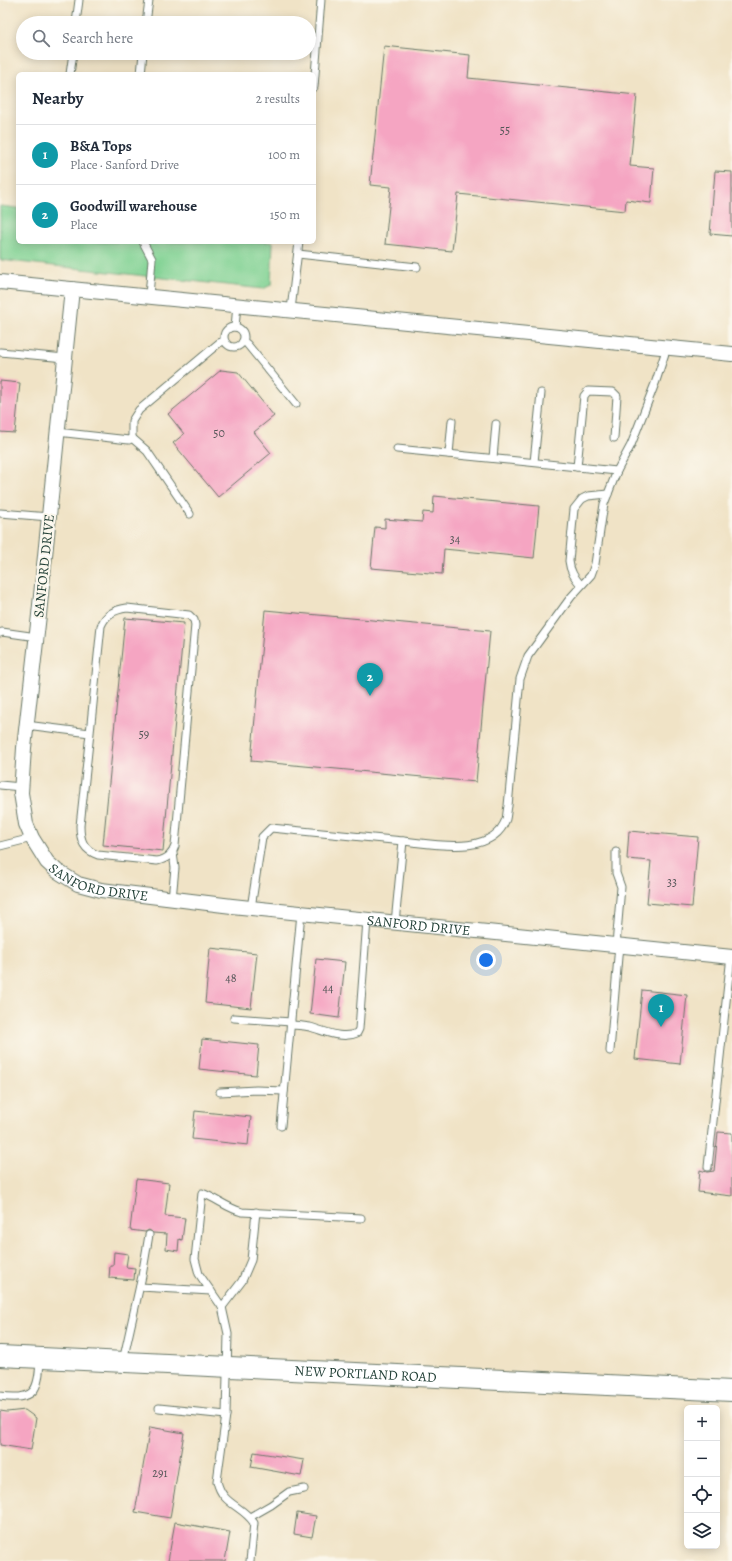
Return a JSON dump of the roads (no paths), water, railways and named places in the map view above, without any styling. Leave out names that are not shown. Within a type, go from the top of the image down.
[{"type":"street","points":[[0,282],[732,354]]},
{"type":"street","name":"SANFORD DRIVE","points":[[72,288],[37,637],[26,725],[21,787],[26,824],[32,838],[47,862],[57,871],[78,884],[101,890],[251,908],[731,957]]},
{"type":"street","name":"NEW PORTLAND ROAD","points":[[0,1356],[732,1391]]},
{"type":"lane","points":[[77,16],[78,0]]},
{"type":"lane","points":[[147,16],[148,0]]},
{"type":"lane","points":[[315,72],[321,0]]},
{"type":"lane","points":[[70,72],[72,60]]},
{"type":"lane","points":[[141,72],[142,60]]},
{"type":"lane","points":[[144,244],[152,259],[150,296]]},
{"type":"lane","points":[[291,310],[299,244]]},
{"type":"lane","points":[[298,254],[417,267]]},
{"type":"lane","points":[[235,327],[237,305]]},
{"type":"lane","points":[[235,327],[242,332],[243,335],[242,341],[238,346],[234,347],[228,345],[224,340],[224,334],[230,328],[235,327]]},
{"type":"lane","points":[[190,514],[147,451],[132,438],[132,420],[139,410],[218,343],[224,340]]},
{"type":"lane","points":[[242,341],[247,344],[296,404]]},
{"type":"lane","points":[[251,908],[262,837],[272,828],[462,845],[477,844],[494,835],[502,826],[506,818],[508,806],[520,679],[524,666],[528,656],[537,642],[581,585],[591,575],[595,564],[604,504],[617,471],[631,445],[656,381],[667,347]]},
{"type":"lane","points":[[0,352],[65,358]]},
{"type":"lane","points":[[577,467],[584,396],[588,391],[613,392],[617,396],[614,438]]},
{"type":"lane","points":[[534,462],[541,394]]},
{"type":"lane","points":[[450,454],[452,421]]},
{"type":"lane","points":[[493,458],[496,424]]},
{"type":"lane","points":[[58,432],[129,440],[132,438]]},
{"type":"lane","points":[[397,449],[617,471]]},
{"type":"lane","points":[[581,585],[570,569],[569,561],[574,509],[582,499],[588,496],[608,494]]},
{"type":"lane","points":[[0,513],[49,517]]},
{"type":"lane","points":[[172,899],[175,868],[173,853],[175,846],[196,625],[194,620],[189,615],[127,608],[118,609],[104,618],[101,626],[80,833],[85,847],[98,855],[158,861],[166,859],[173,853]]},
{"type":"lane","points":[[0,633],[2,632],[37,637]]},
{"type":"lane","points":[[26,725],[90,733]]},
{"type":"lane","points":[[0,785],[21,787]]},
{"type":"lane","points":[[0,846],[32,838]]},
{"type":"lane","points":[[395,923],[404,841]]},
{"type":"lane","points":[[610,1051],[621,887],[616,873],[616,852]]},
{"type":"lane","points":[[281,1126],[301,913]]},
{"type":"lane","points":[[234,1018],[308,1026],[326,1033],[345,1036],[358,1033],[367,920]]},
{"type":"lane","points":[[708,1167],[731,957]]},
{"type":"lane","points":[[220,1092],[284,1090]]},
{"type":"lane","points":[[250,1561],[255,1528],[254,1523],[250,1517],[224,1498],[217,1481],[224,1440],[226,1414],[228,1334],[222,1307],[199,1274],[195,1259],[202,1193],[234,1210],[361,1218]]},
{"type":"lane","points":[[222,1307],[242,1281],[251,1260],[256,1212]]},
{"type":"lane","points":[[122,1363],[140,1287],[149,1235]]},
{"type":"lane","points":[[140,1287],[212,1291]]},
{"type":"lane","points":[[0,1396],[28,1395],[35,1389],[40,1377],[40,1358]]},
{"type":"lane","points":[[159,1408],[226,1414]]},
{"type":"lane","points":[[250,1517],[271,1505],[289,1492],[304,1489]]},
{"type":"place","name":"Goodwill warehouse","points":[[370,696]]},
{"type":"place","name":"B&A Tops","points":[[661,1027]]}]
